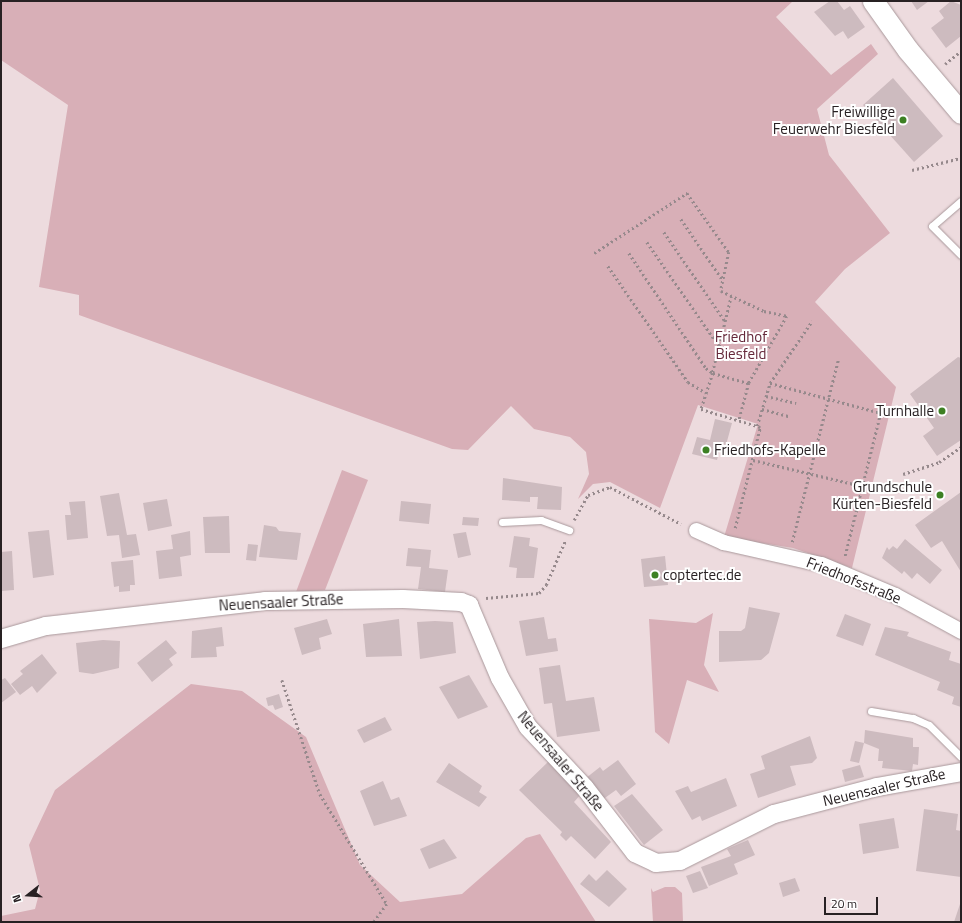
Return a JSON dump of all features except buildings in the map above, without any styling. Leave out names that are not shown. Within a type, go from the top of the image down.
[{"type":"main road","points":[[873,1],[929,77],[961,113]]},
{"type":"street","name":"Friedhofsstraße","points":[[696,530],[724,542],[821,564],[895,595],[961,631]]},
{"type":"street","name":"Neuensaaler Straße","points":[[1,639],[46,626],[265,601],[403,599],[450,600],[469,605],[500,678],[528,727],[586,788],[635,853],[647,860],[667,863],[680,861],[774,814],[877,787],[961,772]]},
{"type":"lane","points":[[961,201],[932,226],[961,255]]},
{"type":"lane","points":[[502,522],[541,520],[569,530]]},
{"type":"lane","points":[[871,711],[913,718],[930,726],[961,757]]},
{"type":"path","points":[[912,170],[961,158]]},
{"type":"path","points":[[594,253],[687,193],[729,252],[722,280],[721,291],[764,311],[787,316],[749,383],[739,420]]},
{"type":"path","points":[[681,219],[722,280]]},
{"type":"path","points":[[664,232],[725,321]]},
{"type":"path","points":[[647,242],[719,346]]},
{"type":"path","points":[[629,253],[706,368],[713,373],[749,383]]},
{"type":"path","points":[[608,266],[688,382],[706,393]]},
{"type":"path","points":[[731,296],[713,373],[701,410],[739,420],[760,428],[733,534]]},
{"type":"path","points":[[757,426],[770,384],[812,321]]},
{"type":"path","points":[[791,547],[838,360]]},
{"type":"path","points":[[770,384],[881,413],[845,559],[837,557]]},
{"type":"path","points":[[766,396],[796,403]]},
{"type":"path","points":[[762,409],[789,416]]},
{"type":"path","points":[[903,474],[939,462],[961,447]]},
{"type":"path","points":[[753,460],[862,486]]},
{"type":"path","points":[[469,605],[493,596],[539,593],[546,586],[569,530],[588,495],[610,487],[667,519],[696,530]]},
{"type":"path","points":[[282,680],[320,794],[387,904],[374,922]]},
{"type":"green space","name":"Friedhof Biesfeld","points":[[1,1],[793,1],[776,17],[831,75],[871,44],[878,54],[817,109],[829,155],[890,233],[845,269],[815,302],[896,387],[852,568],[793,548],[724,537],[758,424],[698,405],[660,508],[610,482],[593,484],[578,499],[589,474],[586,452],[570,437],[534,429],[511,406],[468,450],[452,449],[79,315],[79,295],[39,287],[68,105],[1,60]]},
{"type":"green space","points":[[342,470],[368,480],[325,590],[296,592]]},
{"type":"green space","points":[[713,613],[704,665],[719,692],[687,680],[669,744],[655,732],[649,619],[696,623]]},
{"type":"green space","points":[[191,684],[242,691],[306,737],[360,865],[400,902],[462,894],[526,838],[540,834],[596,922],[1,922],[1,916],[35,909],[40,890],[29,845],[55,790]]},
{"type":"green space","points":[[665,887],[675,887],[682,893],[683,922],[653,922],[651,888],[653,892]]},
{"type":"place","name":"Freiwillige Feuerwehr Biesfeld","points":[[903,120]]},
{"type":"place","name":"Turnhalle","points":[[942,411]]},
{"type":"place","name":"Friedhofs-Kapelle","points":[[706,450]]},
{"type":"place","name":"Grundschule Kürten-Biesfeld","points":[[940,495]]},
{"type":"place","name":"coptertec.de","points":[[655,575]]}]
